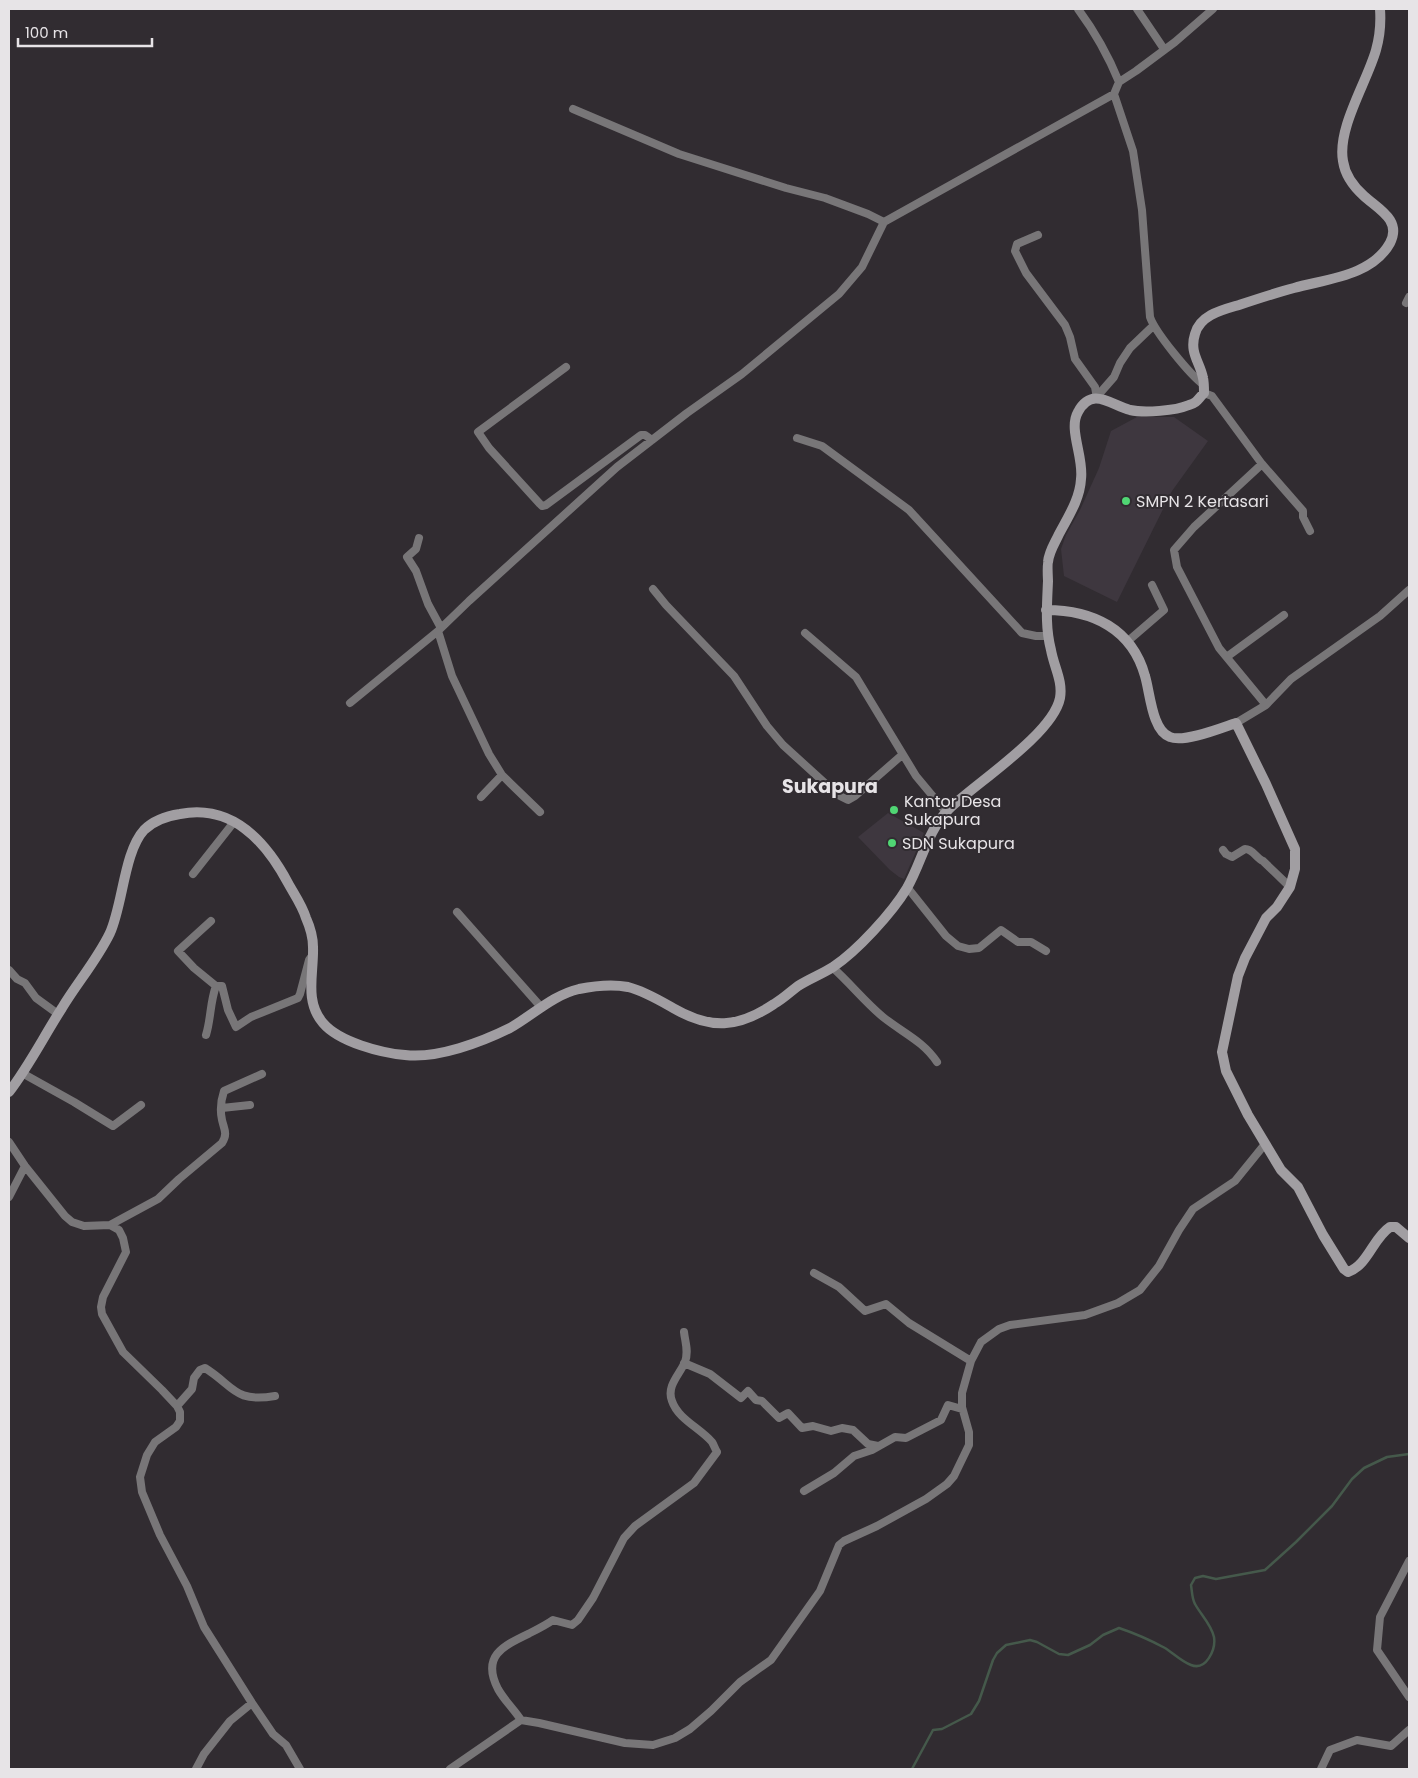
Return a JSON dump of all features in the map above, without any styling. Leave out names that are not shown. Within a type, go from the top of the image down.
[{"type":"main road","points":[[9,1092],[108,936],[136,841],[142,832],[157,820],[184,813],[211,813],[234,822],[256,838],[270,852],[280,867],[306,918],[312,937],[311,984],[313,1003],[322,1022],[338,1036],[370,1048],[388,1052],[416,1056],[463,1046],[511,1027],[566,993],[579,989],[612,985],[625,986],[645,993],[689,1018],[722,1025],[733,1024],[776,1004],[796,987],[832,967],[854,950],[890,911],[907,887],[928,838],[946,812],[1030,742],[1057,710],[1061,693],[1046,624],[1047,563],[1050,551],[1075,502],[1081,482],[1081,456],[1073,428],[1075,416],[1082,406],[1098,398],[1129,410],[1146,411],[1186,407],[1196,402],[1204,389],[1203,377],[1194,352],[1193,341],[1199,324],[1205,318],[1224,309],[1364,268],[1386,250],[1392,240],[1394,231],[1388,215],[1363,196],[1353,185],[1345,171],[1342,152],[1352,111],[1376,49],[1380,27],[1380,9]]},
{"type":"main road","points":[[1046,610],[1074,612],[1088,616],[1116,630],[1128,641],[1140,661],[1145,674],[1148,696],[1158,724],[1161,730],[1170,738],[1193,737],[1236,724],[1266,784],[1295,849],[1295,869],[1290,887],[1277,907],[1266,918],[1245,958],[1238,976],[1222,1052],[1226,1072],[1265,1144],[1281,1170],[1298,1187],[1323,1235],[1344,1269],[1348,1272],[1356,1269],[1381,1234],[1390,1227],[1396,1228],[1409,1238]]},
{"type":"street","points":[[1078,9],[1095,32],[1119,82]]},
{"type":"street","points":[[1137,9],[1164,50]]},
{"type":"street","points":[[350,703],[440,630],[469,601],[617,467],[687,412],[742,374],[839,294],[862,267],[884,222],[1114,94],[1119,82],[1164,50],[1213,9]]},
{"type":"street","points":[[1114,94],[1133,151],[1142,210],[1150,317],[1153,326],[1190,373],[1212,396],[1262,464],[1303,511],[1303,517],[1310,531]]},
{"type":"street","points":[[573,109],[679,154],[786,188],[825,198],[884,222]]},
{"type":"street","points":[[1038,235],[1017,244],[1015,251],[1026,273],[1065,325],[1075,359],[1095,387],[1098,398]]},
{"type":"street","points":[[1098,398],[1114,376],[1130,348],[1153,326]]},
{"type":"street","points":[[566,367],[478,432],[489,448],[542,506],[641,435],[645,435],[652,440]]},
{"type":"street","points":[[797,438],[822,446],[909,510],[1022,633],[1048,636]]},
{"type":"street","points":[[1262,464],[1194,527],[1174,550],[1177,567],[1220,648],[1266,705]]},
{"type":"street","points":[[419,538],[416,549],[407,557],[416,571],[440,630],[452,676],[490,754],[502,774],[540,812]]},
{"type":"street","points":[[1128,641],[1163,612],[1164,607],[1152,585]]},
{"type":"street","points":[[653,588],[666,605],[734,676],[767,726],[783,745],[842,798],[848,800],[855,796],[902,755]]},
{"type":"street","points":[[1236,724],[1266,705],[1291,680],[1380,616],[1409,590]]},
{"type":"street","points":[[1228,656],[1284,615]]},
{"type":"street","points":[[805,633],[856,678],[916,776],[946,812]]},
{"type":"street","points":[[481,797],[502,774]]},
{"type":"street","points":[[193,874],[234,822]]},
{"type":"street","points":[[1223,850],[1232,857],[1245,849],[1251,850],[1258,859],[1263,861],[1290,887]]},
{"type":"street","points":[[907,887],[946,936],[958,946],[969,949],[979,948],[1001,930],[1018,942],[1030,942],[1046,951]]},
{"type":"street","points":[[457,912],[541,1008]]},
{"type":"street","points":[[210,921],[178,951],[194,968],[216,986],[222,986],[228,1010],[236,1027],[252,1017],[298,998],[308,960],[313,954]]},
{"type":"street","points":[[832,967],[881,1015],[898,1029],[921,1042],[938,1062]]},
{"type":"street","points":[[9,970],[17,979],[28,986],[36,998],[58,1014]]},
{"type":"street","points":[[206,1035],[216,986]]},
{"type":"street","points":[[22,1073],[113,1126],[141,1106]]},
{"type":"street","points":[[9,1142],[25,1166],[65,1216],[72,1222],[84,1226],[110,1225],[158,1199],[222,1143],[226,1138],[222,1121],[224,1091],[262,1074]]},
{"type":"street","points":[[222,1108],[250,1105]]},
{"type":"street","points":[[450,1769],[521,1720],[625,1743],[653,1746],[675,1738],[690,1729],[740,1682],[771,1660],[820,1591],[839,1545],[844,1540],[877,1526],[926,1499],[947,1484],[954,1476],[969,1445],[969,1432],[962,1409],[962,1393],[970,1361],[980,1342],[1010,1324],[1085,1315],[1118,1303],[1140,1290],[1159,1266],[1182,1224],[1193,1209],[1235,1181],[1265,1144]]},
{"type":"street","points":[[9,1197],[25,1166]]},
{"type":"street","points":[[110,1225],[119,1230],[126,1252],[110,1280],[103,1297],[102,1314],[123,1352],[177,1406],[180,1412],[180,1422],[155,1442],[147,1455],[140,1478],[142,1492],[160,1535],[187,1586],[204,1627],[252,1703],[273,1734],[286,1745],[300,1769]]},
{"type":"street","points":[[814,1273],[839,1287],[865,1311],[886,1304],[909,1323],[970,1361]]},
{"type":"street","points":[[521,1720],[503,1697],[492,1676],[491,1670],[494,1657],[513,1641],[554,1620],[572,1625],[578,1620],[593,1598],[624,1538],[635,1526],[694,1483],[717,1452],[712,1442],[676,1408],[671,1399],[670,1391],[684,1363],[687,1344],[684,1332]]},
{"type":"street","points":[[684,1363],[710,1374],[741,1398],[748,1391],[756,1400],[762,1401],[779,1418],[788,1413],[802,1428],[813,1426],[831,1431],[842,1428],[853,1430],[868,1444],[878,1446]]},
{"type":"street","points":[[177,1406],[192,1389],[194,1378],[200,1370],[205,1368],[235,1392],[243,1396],[262,1398],[275,1396]]},
{"type":"street","points":[[804,1491],[834,1473],[854,1456],[872,1450],[895,1438],[906,1438],[941,1420],[948,1405],[962,1409]]},
{"type":"street","points":[[1409,1561],[1380,1617],[1377,1650],[1409,1697]]},
{"type":"street","points":[[196,1769],[204,1754],[230,1721],[252,1703]]},
{"type":"street","points":[[1321,1769],[1330,1750],[1357,1740],[1391,1746],[1409,1730]]},
{"type":"shaded area","name":"SMPN 2 Kertasari","points":[[1137,417],[1174,417],[1208,441],[1172,491],[1117,602],[1064,576],[1061,549],[1099,468],[1111,431]]},
{"type":"shaded area","name":"SDN Sukapura","points":[[888,813],[924,833],[904,879],[890,870],[858,837]]},
{"type":"waterway","points":[[912,1769],[933,1730],[942,1729],[971,1714],[979,1701],[993,1660],[997,1653],[1006,1645],[1030,1640],[1059,1654],[1068,1655],[1119,1628],[1165,1648],[1188,1664],[1201,1665],[1212,1653],[1214,1637],[1211,1628],[1193,1600],[1191,1585],[1195,1578],[1203,1576],[1216,1579],[1265,1570],[1332,1506],[1352,1479],[1364,1468],[1387,1457],[1409,1454]]},
{"type":"place","name":"SMPN 2 Kertasari","points":[[1126,501]]},
{"type":"place","name":"Kantor Desa Sukapura","points":[[894,810]]},
{"type":"place","name":"SDN Sukapura","points":[[892,843]]},
{"type":"district","name":"Sukapura","points":[[830,786]]}]
